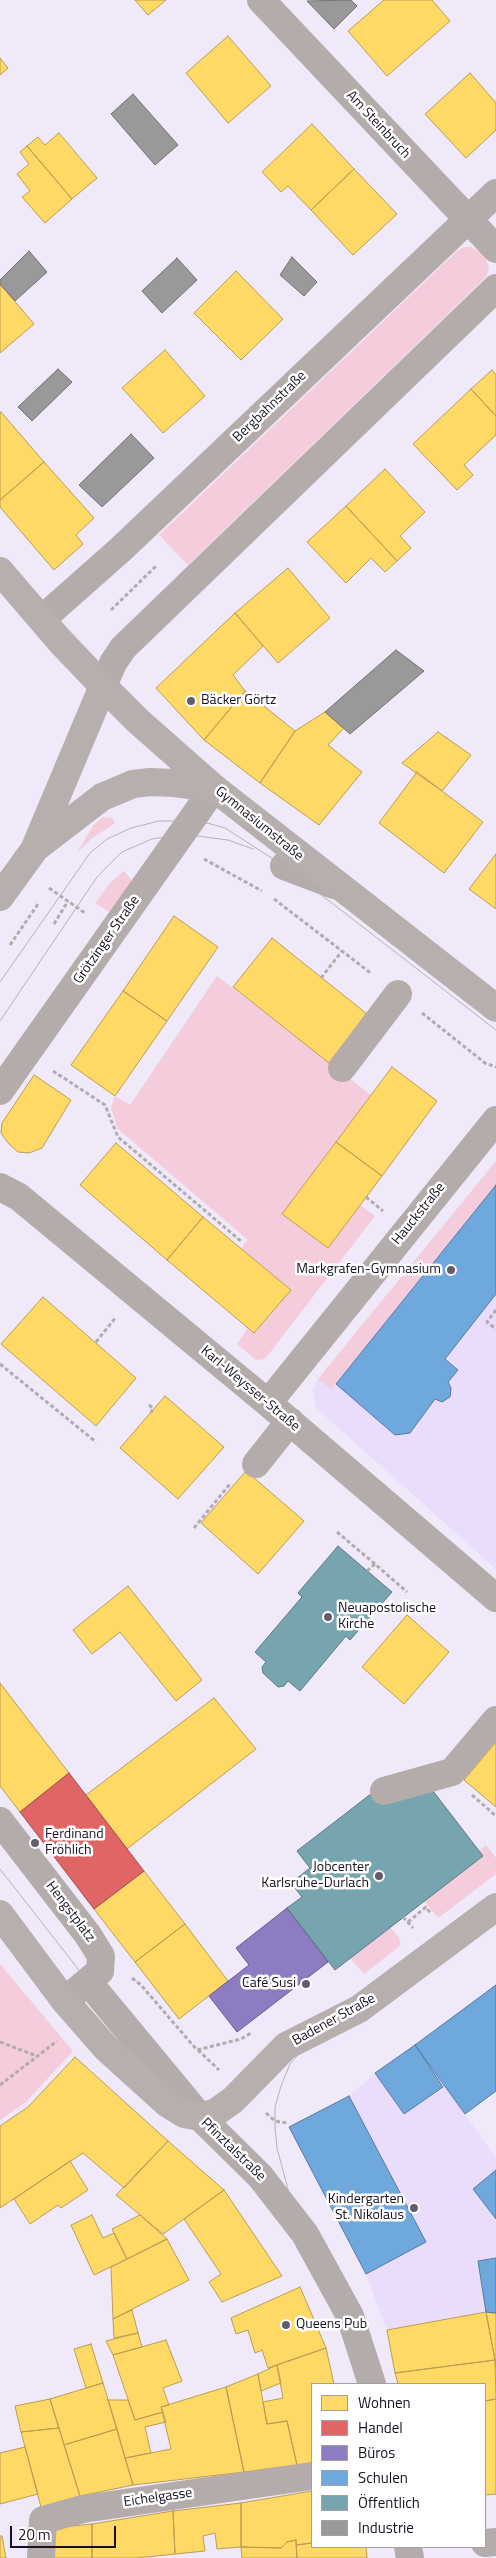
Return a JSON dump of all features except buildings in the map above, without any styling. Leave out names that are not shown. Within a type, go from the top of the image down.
[{"type":"main road","points":[[0,571],[42,619]]},
{"type":"main road","name":"Gymnasiumstraße","points":[[42,619],[60,641],[138,721],[214,788],[496,1008]]},
{"type":"main road","points":[[0,897],[34,850],[103,686]]},
{"type":"main road","points":[[34,850],[102,797],[125,787],[150,782],[214,788]]},
{"type":"main road","name":"Badener Straße","points":[[200,2117],[216,2112],[233,2100],[286,2046],[359,2009],[496,1907]]},
{"type":"main road","name":"Pfinztalstraße","points":[[0,1914],[64,2000],[106,2048],[168,2104],[184,2114],[200,2117]]},
{"type":"street","name":"Am Steinbruch","points":[[261,0],[496,249]]},
{"type":"street","name":"Bergbahnstraße","points":[[42,619],[120,550],[496,193]]},
{"type":"street","points":[[103,686],[113,663],[123,648],[496,288]]},
{"type":"street","name":"Grötzinger Straße","points":[[0,1091],[214,788]]},
{"type":"street","points":[[284,866],[338,886]]},
{"type":"street","points":[[342,1068],[398,994]]},
{"type":"street","name":"Hauckstraße","points":[[268,1403],[496,1120]]},
{"type":"street","name":"Karl-Weysser-Straße","points":[[0,1187],[19,1197],[268,1403],[496,1598]]},
{"type":"street","points":[[256,1464],[290,1422]]},
{"type":"street","points":[[384,1791],[452,1772],[496,1720]]},
{"type":"street","name":"Hengstplatz","points":[[0,1821],[88,1935],[101,1956],[100,1971],[89,1983],[64,2000]]},
{"type":"street","points":[[89,1983],[200,2117]]},
{"type":"street","name":"Pfinztalstraße","points":[[200,2117],[260,2176],[305,2234],[350,2316],[372,2383]]},
{"type":"street","name":"Eichelgasse","points":[[41,2558],[43,2520],[83,2509],[311,2476]]},
{"type":"path","points":[[111,610],[156,566]]},
{"type":"path","points":[[128,586],[136,594]]},
{"type":"path","points":[[201,858],[270,896],[486,1063],[496,1067]]},
{"type":"path","points":[[49,888],[86,914]]},
{"type":"path","points":[[54,924],[68,901]]},
{"type":"path","points":[[321,978],[342,951]]},
{"type":"path","points":[[26,1053],[105,1105],[118,1137],[242,1242]]},
{"type":"path","points":[[496,1310],[487,1322],[496,1329]]},
{"type":"path","points":[[0,1364],[96,1442]]},
{"type":"path","points":[[148,1405],[153,1408],[151,1414]]},
{"type":"path","points":[[194,1528],[245,1467],[256,1464]]},
{"type":"path","points":[[337,1532],[406,1592]]},
{"type":"path","points":[[368,1571],[375,1564]]},
{"type":"path","points":[[484,1805],[488,1801]]},
{"type":"path","points":[[404,1917],[412,1926]]},
{"type":"path","points":[[101,1956],[141,1985],[197,2050],[242,2039],[257,2029]]},
{"type":"path","points":[[0,2085],[83,2022]]},
{"type":"path","points":[[0,2042],[37,2056]]},
{"type":"shaded area","points":[[464,247],[471,247],[485,254],[489,269],[486,277],[188,565],[159,535],[457,251]]},
{"type":"shaded area","points":[[103,817],[112,818],[115,823],[91,839],[76,854],[93,826]]},
{"type":"shaded area","points":[[124,871],[134,883],[114,915],[95,903],[110,883]]},
{"type":"shaded area","points":[[217,976],[371,1095],[282,1214],[328,1248],[360,1205],[375,1216],[265,1359],[256,1360],[237,1344],[248,1328],[254,1333],[291,1290],[241,1248],[248,1240],[118,1129],[111,1108],[115,1096],[130,1105]]},
{"type":"shaded area","name":"Markgrafen-Gymnasium","points":[[496,1161],[496,1569],[316,1408],[313,1390],[318,1379]]},
{"type":"shaded area","points":[[496,1161],[496,1185],[331,1389],[318,1379]]},
{"type":"shaded area","points":[[486,1845],[496,1858],[496,1874],[438,1918],[424,1901],[482,1856],[479,1851]]},
{"type":"shaded area","points":[[390,1927],[399,1938],[401,1945],[364,1974],[350,1958]]},
{"type":"shaded area","points":[[0,1964],[73,2051],[26,2102],[0,2120]]},
{"type":"shaded area","name":"Kindergarten St. Nikolaus","points":[[415,2045],[496,2158],[496,2258],[478,2261],[486,2312],[387,2330],[366,2274],[289,2127],[349,2096],[376,2073]]},
{"type":"tram line","points":[[0,982],[90,853],[107,839],[131,828],[159,821],[191,821],[225,828],[284,866],[496,1030]]},
{"type":"tram line","points":[[0,1021],[97,877],[122,852],[152,839],[182,834],[228,840],[253,849]]},
{"type":"tram line","points":[[0,1869],[89,1983],[238,2136],[292,2200],[336,2266],[357,2310],[382,2383]]},
{"type":"tram line","points":[[289,2193],[277,2148],[275,2107],[290,2064],[322,2027],[496,1895]]},
{"type":"tram line","points":[[298,2216],[363,2383]]},
{"type":"tram line","points":[[399,2548],[401,2558]]},
{"type":"tram line","points":[[416,2548],[418,2558]]},
{"type":"place","name":"Bäcker Görtz","points":[[191,701]]},
{"type":"place","name":"Markgrafen-Gymnasium","points":[[451,1270]]},
{"type":"place","name":"Neuapostolische Kirche","points":[[328,1617]]},
{"type":"place","name":"Ferdinand Fröhlich","points":[[35,1843]]},
{"type":"place","name":"Jobcenter Karlsruhe-Durlach","points":[[379,1876]]},
{"type":"place","name":"Café Susi","points":[[306,1984]]},
{"type":"place","name":"Kindergarten St. Nikolaus","points":[[414,2208]]},
{"type":"place","name":"Queens Pub","points":[[286,2325]]}]
